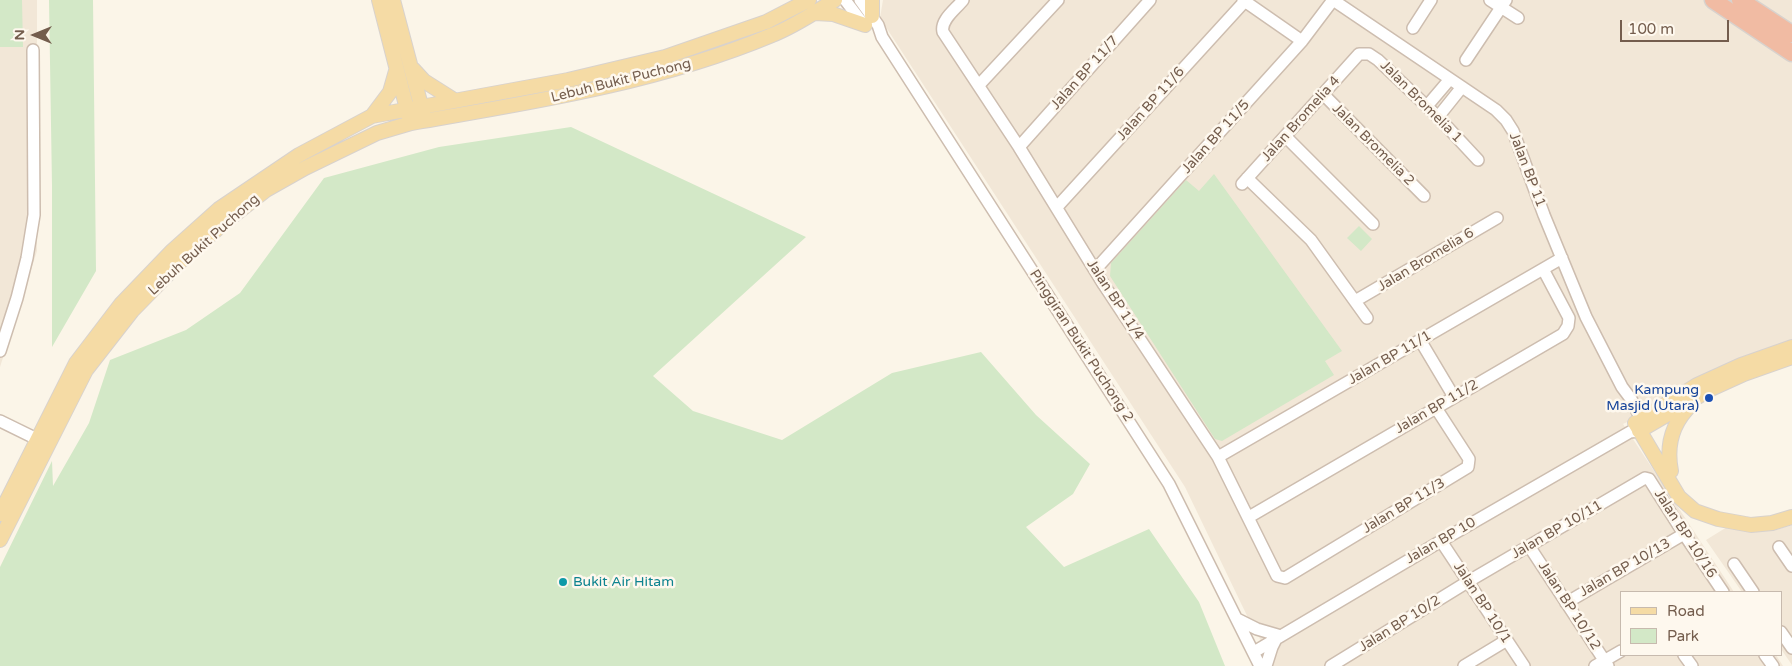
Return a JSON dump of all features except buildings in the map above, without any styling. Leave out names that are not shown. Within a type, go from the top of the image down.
[{"type":"highway","points":[[1713,0],[1792,52]]},
{"type":"highway","points":[[1740,0],[1792,34]]},
{"type":"main road","points":[[379,0],[403,66],[414,107],[425,121]]},
{"type":"main road","points":[[372,116],[390,92],[403,66],[393,0]]},
{"type":"main road","name":"Lebuh Bukit Puchong","points":[[263,185],[299,155],[372,116],[568,80],[665,58],[812,6],[835,0]]},
{"type":"main road","points":[[812,6],[832,14],[868,20],[872,0]]},
{"type":"main road","name":"Lebuh Bukit Puchong","points":[[0,540],[76,363],[121,304],[171,252],[220,209],[263,185],[305,168],[389,129],[411,123],[520,104],[672,71],[774,35],[812,6]]},
{"type":"main road","points":[[403,66],[454,100]]},
{"type":"main road","points":[[411,123],[414,107]]},
{"type":"main road","points":[[1638,426],[1706,381],[1741,365],[1792,347]]},
{"type":"main road","points":[[1638,426],[1744,374],[1792,357]]},
{"type":"main road","points":[[1671,471],[1668,450],[1675,426],[1686,409],[1702,394]]},
{"type":"main road","points":[[1638,426],[1684,491],[1697,503],[1719,511],[1751,516],[1772,516],[1792,509]]},
{"type":"main road","points":[[1638,426],[1679,497],[1695,511],[1718,519],[1751,525],[1772,523],[1792,517]]},
{"type":"main road","name":"Lebuh Bukit Puchong","points":[[0,514],[43,442]]},
{"type":"street","name":"Pinggiran Bukit Puchong 2","points":[[844,0],[868,20],[882,37],[1169,484],[1260,666]]},
{"type":"street","name":"Pinggiran Bukit Puchong 2","points":[[860,0],[868,20]]},
{"type":"street","name":"Jalan BP 11/4","points":[[963,0],[944,22],[942,26],[943,32],[1019,146],[1095,270],[1218,458],[1249,517],[1276,576],[1280,577]]},
{"type":"street","points":[[979,85],[1058,0]]},
{"type":"street","name":"Jalan BP 11/7","points":[[1019,146],[1150,0]]},
{"type":"street","name":"Jalan BP 11/5","points":[[1095,270],[1302,41],[1333,0]]},
{"type":"street","name":"Jalan BP 11","points":[[1333,0],[1496,110],[1506,120],[1513,130],[1586,317],[1622,386],[1625,402],[1638,426]]},
{"type":"street","points":[[1413,28],[1431,0]]},
{"type":"street","points":[[1490,0],[1503,4],[1518,18]]},
{"type":"street","points":[[1244,1],[1302,41]]},
{"type":"street","name":"Jalan BP 11/6","points":[[1057,207],[1244,1]]},
{"type":"street","points":[[1466,60],[1503,4]]},
{"type":"street","points":[[0,351],[17,298],[27,258],[34,215],[33,50]]},
{"type":"street","name":"Jalan Bromelia 4","points":[[1355,302],[1310,240],[1244,181],[1359,54]]},
{"type":"street","name":"Jalan Bromelia 1","points":[[1359,54],[1369,54],[1378,60],[1427,106],[1478,160]]},
{"type":"street","points":[[1427,106],[1450,79]]},
{"type":"street","points":[[1438,117],[1462,87]]},
{"type":"street","name":"Jalan Bromelia 2","points":[[1323,94],[1424,196]]},
{"type":"street","points":[[1285,136],[1373,224]]},
{"type":"street","name":"Jalan Bromelia 6","points":[[1355,302],[1497,218]]},
{"type":"street","name":"Jalan BP 11/1","points":[[1218,458],[1562,258]]},
{"type":"street","name":"Jalan BP 11/2","points":[[1249,517],[1563,334],[1568,326],[1569,318],[1543,269]]},
{"type":"street","points":[[1355,302],[1367,318]]},
{"type":"street","points":[[1420,340],[1454,397]]},
{"type":"street","name":"Jalan BP 11/3","points":[[1280,577],[1285,578],[1468,467],[1469,458],[1436,408]]},
{"type":"street","points":[[0,420],[43,442]]},
{"type":"street","name":"Jalan BP 10","points":[[1254,652],[1638,426]]},
{"type":"street","name":"Jalan BP 10/16","points":[[1645,478],[1650,479],[1720,591]]},
{"type":"street","name":"Jalan BP 10/11","points":[[1468,581],[1645,478]]},
{"type":"street","name":"Jalan BP 10/13","points":[[1566,602],[1684,534]]},
{"type":"street","name":"Jalan BP 10/1","points":[[1441,541],[1524,666]]},
{"type":"street","name":"Jalan BP 10/12","points":[[1529,546],[1566,602],[1603,664]]},
{"type":"street","points":[[1779,548],[1792,566]]},
{"type":"street","points":[[1734,564],[1752,591]]},
{"type":"street","name":"Jalan BP 10/2","points":[[1331,666],[1468,581]]},
{"type":"street","points":[[1237,619],[1279,637],[1272,647],[1266,666]]},
{"type":"street","points":[[1782,633],[1792,648]]},
{"type":"street","points":[[1464,666],[1507,640]]},
{"type":"street","points":[[1603,664],[1620,652]]},
{"type":"shaded area","points":[[0,0],[37,0],[37,251],[0,367]]},
{"type":"shaded area","points":[[883,0],[1792,0],[1792,342],[1623,424],[1733,591],[1620,591],[1620,656],[1777,656],[1783,666],[1271,666],[1255,627],[1252,626],[1185,487],[880,18]]},
{"type":"shaded area","points":[[1792,525],[1792,665],[1782,650],[1782,591],[1741,591],[1706,540],[1727,527],[1746,531],[1776,530]]},
{"type":"green space","points":[[0,0],[22,0],[23,47],[0,47]]},
{"type":"green space","points":[[49,0],[93,0],[96,271],[52,347],[52,186]]},
{"type":"green space","points":[[571,127],[806,237],[653,376],[693,411],[782,440],[892,373],[981,352],[1036,415],[1090,464],[1073,494],[1026,527],[1064,567],[1149,529],[1199,602],[1225,666],[0,666],[0,567],[52,461],[53,486],[89,423],[110,360],[186,330],[240,293],[324,178],[439,147]]},
{"type":"green space","points":[[1214,174],[1342,351],[1325,361],[1334,375],[1222,441],[1215,439],[1110,276],[1111,263],[1186,180],[1199,191]]},
{"type":"green space","points":[[1359,226],[1372,239],[1361,251],[1347,238]]},
{"type":"place","name":"Kampung Masjid (Utara)","points":[[1709,398]]},
{"type":"place","name":"Bukit Air Hitam","points":[[563,582]]}]
